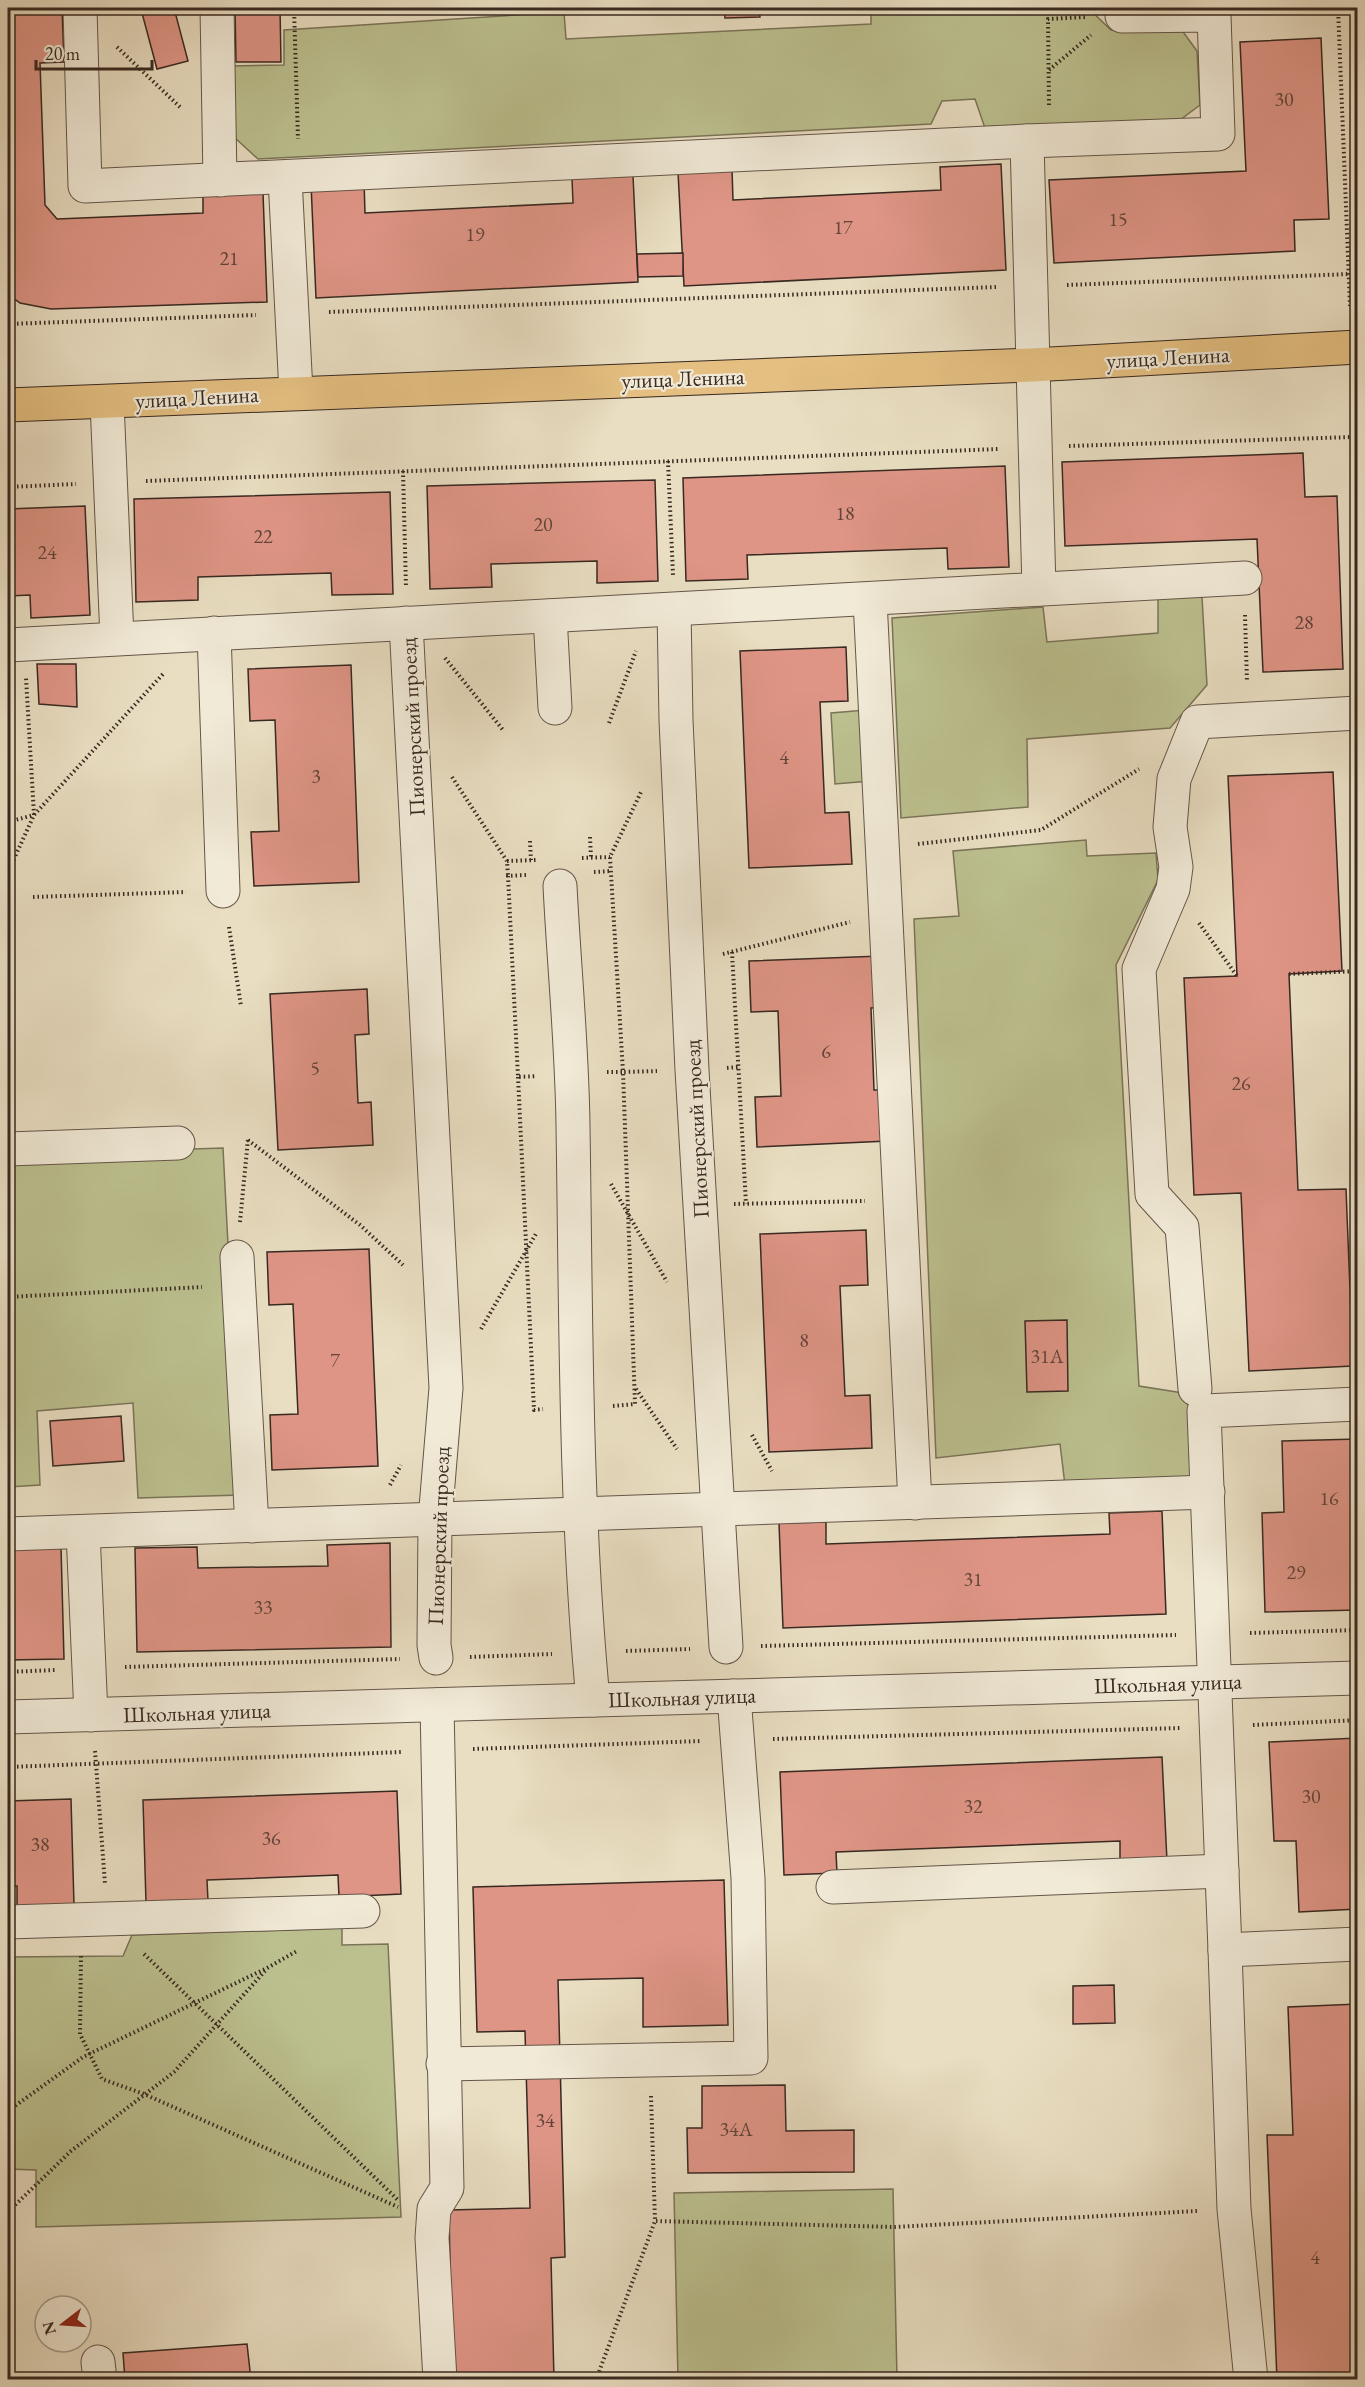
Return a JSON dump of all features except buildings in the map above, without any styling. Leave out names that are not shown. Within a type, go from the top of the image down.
[{"type":"main road","name":"улица Ленина","points":[[8,405],[1032,364],[1358,346]]},
{"type":"street","points":[[217,8],[220,180]]},
{"type":"street","points":[[80,10],[85,186],[292,178],[1038,140],[1218,134],[1214,15],[1117,16]]},
{"type":"street","points":[[1038,140],[1030,286],[1039,589]]},
{"type":"street","points":[[292,178],[291,313],[296,392]]},
{"type":"street","points":[[107,402],[117,639]]},
{"type":"street","points":[[16,645],[1245,578]]},
{"type":"street","points":[[870,600],[915,1503]]},
{"type":"street","name":"Пионерский проезд","points":[[663,610],[676,720],[700,1205],[726,1647]]},
{"type":"street","points":[[550,616],[555,708]]},
{"type":"street","name":"Пионерский проезд","points":[[411,623],[446,1388],[435,1520],[434,1645],[436,1658]]},
{"type":"street","points":[[207,634],[223,891]]},
{"type":"street","points":[[1195,1389],[1182,1227],[1152,1194],[1139,969],[1173,889],[1176,867],[1170,826],[1174,779],[1197,722],[1358,713]]},
{"type":"street","points":[[560,886],[573,1122],[576,1408],[593,1700]]},
{"type":"street","points":[[8,1149],[178,1143]]},
{"type":"street","points":[[237,1257],[252,1526]]},
{"type":"street","points":[[1251,2379],[1234,2209],[1204,1411],[1358,1404]]},
{"type":"street","points":[[8,1534],[582,1516],[1208,1492]]},
{"type":"street","points":[[84,1532],[91,1715]]},
{"type":"street","name":"Школьная улица","points":[[8,1717],[1358,1678]]},
{"type":"street","points":[[443,2064],[751,2058],[748,1878],[734,1696]]},
{"type":"street","points":[[437,1706],[447,2188],[422,2211],[432,2238],[441,2379]]},
{"type":"street","points":[[833,1887],[1222,1871]]},
{"type":"street","points":[[8,1922],[363,1911]]},
{"type":"street","points":[[1226,1950],[1358,1944]]},
{"type":"path","points":[[292,178],[294,8]]},
{"type":"path","points":[[1214,15],[1338,8],[1350,306]]},
{"type":"path","points":[[80,10],[220,145]]},
{"type":"path","points":[[1038,140],[1049,70],[1048,19],[1117,16]]},
{"type":"path","points":[[1049,70],[1117,16]]},
{"type":"path","points":[[8,324],[1350,274]]},
{"type":"path","points":[[8,487],[1035,447],[1353,437]]},
{"type":"path","points":[[609,723],[663,610],[668,461]]},
{"type":"path","points":[[403,471],[411,623],[502,730]]},
{"type":"path","points":[[1245,578],[1248,719]]},
{"type":"path","points":[[8,872],[34,815],[207,634]]},
{"type":"path","points":[[16,645],[34,815]]},
{"type":"path","points":[[882,848],[1041,830],[1141,768]]},
{"type":"path","points":[[449,772],[507,861],[508,876]]},
{"type":"path","points":[[8,822],[34,815]]},
{"type":"path","points":[[590,837],[591,857]]},
{"type":"path","points":[[530,841],[531,860]]},
{"type":"path","points":[[1173,889],[1237,976]]},
{"type":"path","points":[[33,897],[223,891],[241,1006]]},
{"type":"path","points":[[687,963],[886,913]]},
{"type":"path","points":[[732,952],[746,1204]]},
{"type":"path","points":[[1289,974],[1358,971]]},
{"type":"path","points":[[8,1298],[206,1287],[237,1257],[248,1139],[360,1225],[442,1300]]},
{"type":"path","points":[[700,1205],[900,1200]]},
{"type":"path","points":[[8,1672],[726,1647],[1358,1630]]},
{"type":"path","points":[[91,1715],[97,1764],[94,1919],[80,2034],[102,2079],[144,2094],[422,2211]]},
{"type":"path","points":[[8,1767],[1358,1720]]},
{"type":"path","points":[[94,1919],[194,2003],[422,2211]]},
{"type":"path","points":[[8,2111],[89,2054],[267,1968],[306,1945]]},
{"type":"path","points":[[8,2221],[14,2206],[71,2151],[174,2072],[267,1968]]},
{"type":"path","points":[[596,2379],[656,2221],[651,2085]]},
{"type":"path","points":[[656,2221],[894,2227],[1234,2209]]},
{"type":"green space","points":[[871,8],[1088,8],[1111,30],[1181,29],[1197,51],[1200,105],[1180,120],[987,134],[975,99],[942,101],[931,124],[258,159],[235,138],[230,66],[284,65],[284,30],[564,12],[566,39],[871,24]]},
{"type":"green space","points":[[1158,595],[1202,597],[1207,685],[1170,728],[1027,739],[1028,807],[901,818],[892,618],[1043,607],[1047,642],[1158,633]]},
{"type":"green space","points":[[866,710],[870,781],[835,784],[831,713]]},
{"type":"green space","points":[[1086,840],[1087,856],[1156,853],[1158,880],[1116,965],[1139,1386],[1183,1393],[1191,1412],[1193,1477],[1065,1485],[1060,1444],[936,1458],[914,919],[959,916],[953,851]]},
{"type":"green space","points":[[223,1148],[241,1495],[138,1498],[133,1403],[37,1411],[40,1485],[8,1487],[8,1155]]},
{"type":"green space","points":[[342,1928],[342,1945],[388,1944],[401,2217],[36,2227],[36,2170],[8,2169],[8,1957],[123,1956],[132,1935]]},
{"type":"green space","points":[[893,2189],[897,2379],[678,2379],[674,2193]]}]
